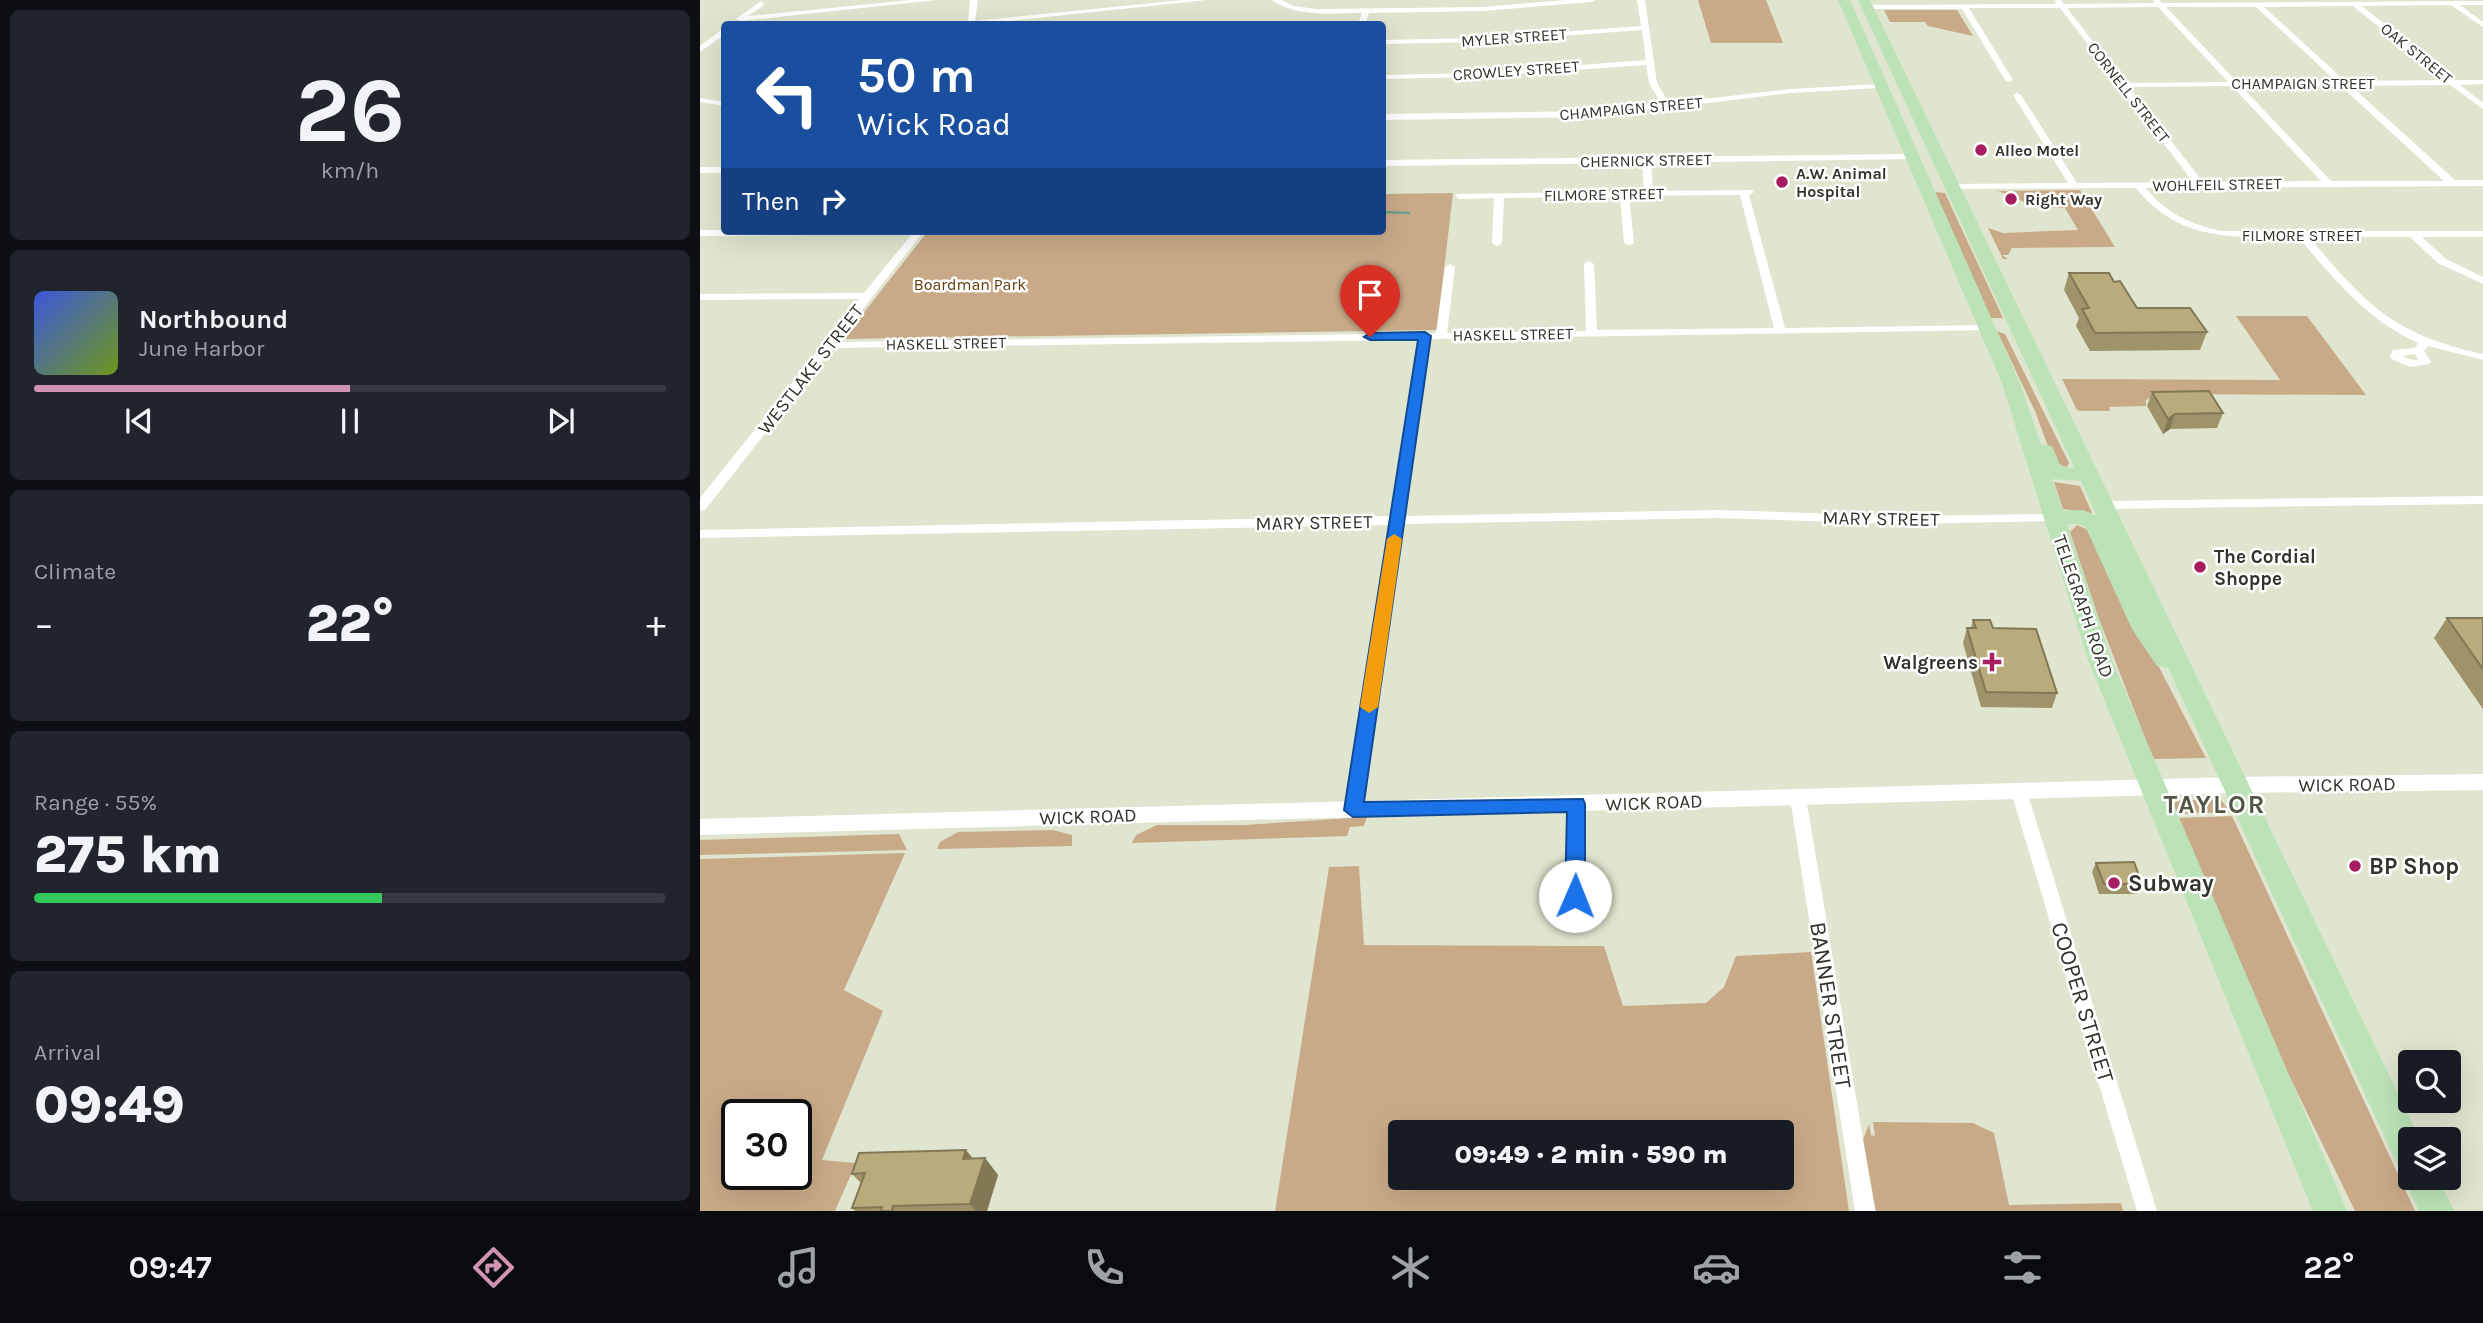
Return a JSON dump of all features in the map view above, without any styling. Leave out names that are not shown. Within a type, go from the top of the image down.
[{"type":"main road","name":"TELEGRAPH ROAD","points":[[1844,0],[1879,86],[2011,383],[2100,660],[2151,788],[2330,1211]]},
{"type":"main road","points":[[1850,0],[1854,7],[1866,4],[2398,1129]]},
{"type":"main road","points":[[1879,86],[1893,86],[1913,124],[1926,134]]},
{"type":"main road","points":[[1902,137],[1917,150],[1934,187],[1951,187]]},
{"type":"main road","points":[[1987,328],[1996,325],[2006,328],[2029,377],[2051,398]]},
{"type":"main road","points":[[2011,383],[2025,397],[2032,410],[2054,471],[2072,477],[2087,471]]},
{"type":"main road","points":[[2054,518],[2083,517],[2095,524],[2154,647],[2193,694]]},
{"type":"main road","points":[[2300,1142],[2340,1196],[2346,1211]]},
{"type":"main road","points":[[2427,1190],[2437,1211]]},
{"type":"street","points":[[741,19],[932,0]]},
{"type":"street","points":[[971,21],[974,0]]},
{"type":"street","points":[[1000,21],[1203,0]]},
{"type":"street","points":[[1276,0],[1305,10],[1366,11],[1483,9],[1591,0]]},
{"type":"street","points":[[1642,0],[1656,89],[1667,106]]},
{"type":"street","points":[[2256,2],[2452,183]]},
{"type":"street","name":"OAK STREET","points":[[2353,2],[2483,107]]},
{"type":"street","points":[[2450,2],[2483,25]]},
{"type":"street","points":[[1866,4],[1964,6],[2060,3],[2483,3]]},
{"type":"street","name":"CORNELL STREET","points":[[2060,3],[2200,185]]},
{"type":"street","points":[[2158,3],[2328,183]]},
{"type":"street","points":[[738,21],[761,4]]},
{"type":"street","points":[[1964,6],[2009,80]]},
{"type":"street","points":[[1363,21],[1366,11]]},
{"type":"street","name":"MYLER STREET","points":[[1386,42],[1479,40],[1645,29]]},
{"type":"street","points":[[701,50],[721,34]]},
{"type":"street","points":[[701,50],[720,49]]},
{"type":"street","name":"CROWLEY STREET","points":[[1386,77],[1476,75],[1650,62]]},
{"type":"street","name":"CHAMPAIGN STREET","points":[[2123,85],[2483,82]]},
{"type":"street","name":"CHAMPAIGN STREET","points":[[1386,117],[1559,115],[1667,106],[1791,91],[1879,86]]},
{"type":"street","points":[[2017,95],[2074,186]]},
{"type":"street","points":[[700,100],[721,104]]},
{"type":"street","name":"CHERNICK STREET","points":[[1386,163],[1910,157]]},
{"type":"street","points":[[1646,160],[1649,193]]},
{"type":"street","points":[[700,170],[721,170]]},
{"type":"street","name":"WOHLFEIL STREET","points":[[1951,187],[2483,183]]},
{"type":"street","name":"FILMORE STREET","points":[[2138,185],[2159,211],[2193,227],[2234,235],[2483,234]]},
{"type":"street","name":"FILMORE STREET","points":[[1460,196],[1746,192],[1780,330]]},
{"type":"street","points":[[1624,194],[1629,243]]},
{"type":"street","points":[[1497,243],[1499,195]]},
{"type":"street","points":[[700,233],[721,233]]},
{"type":"street","points":[[2413,234],[2442,261],[2483,281]]},
{"type":"street","name":"WESTLAKE STREET","points":[[700,507],[916,235]]},
{"type":"street","points":[[2302,235],[2365,308],[2391,327],[2421,346],[2483,357]]},
{"type":"street","points":[[1588,264],[1592,333]]},
{"type":"street","points":[[1441,335],[1450,267]]},
{"type":"street","points":[[700,297],[868,296]]},
{"type":"street","name":"HASKELL STREET","points":[[829,345],[1987,328]]},
{"type":"street","points":[[1353,810],[1425,336]]},
{"type":"street","points":[[2103,505],[2483,500]]},
{"type":"street","name":"MARY STREET","points":[[700,534],[1718,514],[1898,520],[2054,518]]},
{"type":"street","name":"WICK ROAD","points":[[700,827],[2236,785],[2483,782]]},
{"type":"street","name":"COOPER STREET","points":[[2019,792],[2147,1211]]},
{"type":"street","name":"BANNER STREET","points":[[1798,798],[1865,1211]]},
{"type":"street","points":[[1575,896],[1576,804]]},
{"type":"green space","points":[[1698,0],[1766,0],[1783,43],[1711,43]]},
{"type":"green space","points":[[1884,10],[1957,10],[1973,36],[1928,26],[1925,22],[1890,22]]},
{"type":"green space","points":[[2080,190],[2115,247],[2012,248],[2008,255],[2002,255],[2008,259],[2003,259],[1988,228],[2003,233],[2078,230],[2065,208],[2039,208],[1998,191]]},
{"type":"green space","points":[[1935,192],[1945,193],[2003,318],[1991,318]]},
{"type":"green space","name":"Boardman Park","points":[[1453,193],[1437,330],[843,339],[925,235],[1386,235],[1386,194]]},
{"type":"green space","points":[[2236,316],[2307,316],[2366,395],[2158,394],[2146,400],[2146,406],[2109,407],[2110,411],[2080,411],[2077,410],[2062,379],[2280,380]]},
{"type":"green space","points":[[1997,331],[2005,334],[2069,463],[2066,468],[2053,460],[2035,411]]},
{"type":"green space","points":[[2054,482],[2080,486],[2092,513],[2063,509]]},
{"type":"green space","points":[[2077,525],[2088,530],[2206,758],[2153,759],[2099,619],[2070,532]]},
{"type":"green space","points":[[2178,800],[2221,800],[2230,812],[2176,814],[2173,804]]},
{"type":"green space","points":[[2232,816],[2398,1174],[2398,1190],[2405,1190],[2415,1211],[2355,1211],[2281,1059],[2178,818]]},
{"type":"green space","points":[[1367,817],[1364,826],[1350,827],[1347,836],[1132,843],[1136,835],[1157,825],[1244,825]]},
{"type":"green space","points":[[1053,830],[1072,835],[1072,846],[937,849],[940,842],[958,832]]},
{"type":"green space","points":[[899,834],[907,850],[700,855],[700,840]]},
{"type":"green space","points":[[905,853],[844,990],[883,1011],[822,1160],[856,1163],[835,1211],[700,1211],[700,859]]},
{"type":"green space","points":[[1359,866],[1364,945],[1604,946],[1623,1006],[1706,1003],[1724,987],[1736,956],[1811,952],[1849,1211],[1275,1211],[1329,867]]},
{"type":"green space","points":[[1873,1122],[1973,1123],[1994,1133],[2009,1205],[2121,1203],[2123,1211],[1876,1211],[1863,1140],[1869,1124],[1871,1135],[1875,1136]]},
{"type":"building","points":[[2069,273],[2109,273],[2114,282],[2120,281],[2137,308],[2190,308],[2207,332],[2095,333],[2082,309],[2089,308]]},
{"type":"building","points":[[2209,391],[2223,413],[2175,414],[2168,419],[2152,392]]},
{"type":"building","points":[[2447,618],[2483,618],[2483,669]]},
{"type":"building","name":"Walgreens","points":[[1973,620],[1990,620],[1993,628],[2036,629],[2057,693],[1986,692],[1967,628],[1976,628]]},
{"type":"building","points":[[2134,862],[2142,884],[2104,884],[2096,863]]},
{"type":"building","points":[[966,1150],[963,1159],[985,1158],[970,1204],[893,1206],[892,1211],[881,1211],[882,1207],[852,1208],[865,1173],[852,1174],[859,1153]]},
{"type":"waterway","points":[[1386,212],[1409,213]]},
{"type":"slow traffic","points":[[1369,707],[1394,539]]},
{"type":"place","name":"Alleo Motel","points":[[1981,150]]},
{"type":"place","name":"A.W. Animal Hospital","points":[[1782,182]]},
{"type":"place","name":"Right Way","points":[[2011,199]]},
{"type":"place","name":"The Cordial Shoppe","points":[[2200,567]]},
{"type":"place","name":"Walgreens","points":[[1992,662]]},
{"type":"place","name":"BP Shop","points":[[2355,866]]},
{"type":"place","name":"Subway","points":[[2114,883]]},
{"type":"district","name":"TAYLOR","points":[[2215,804]]},
{"type":"route","points":[[1370,337],[1425,336],[1353,810],[1576,804],[1575,896]]}]
